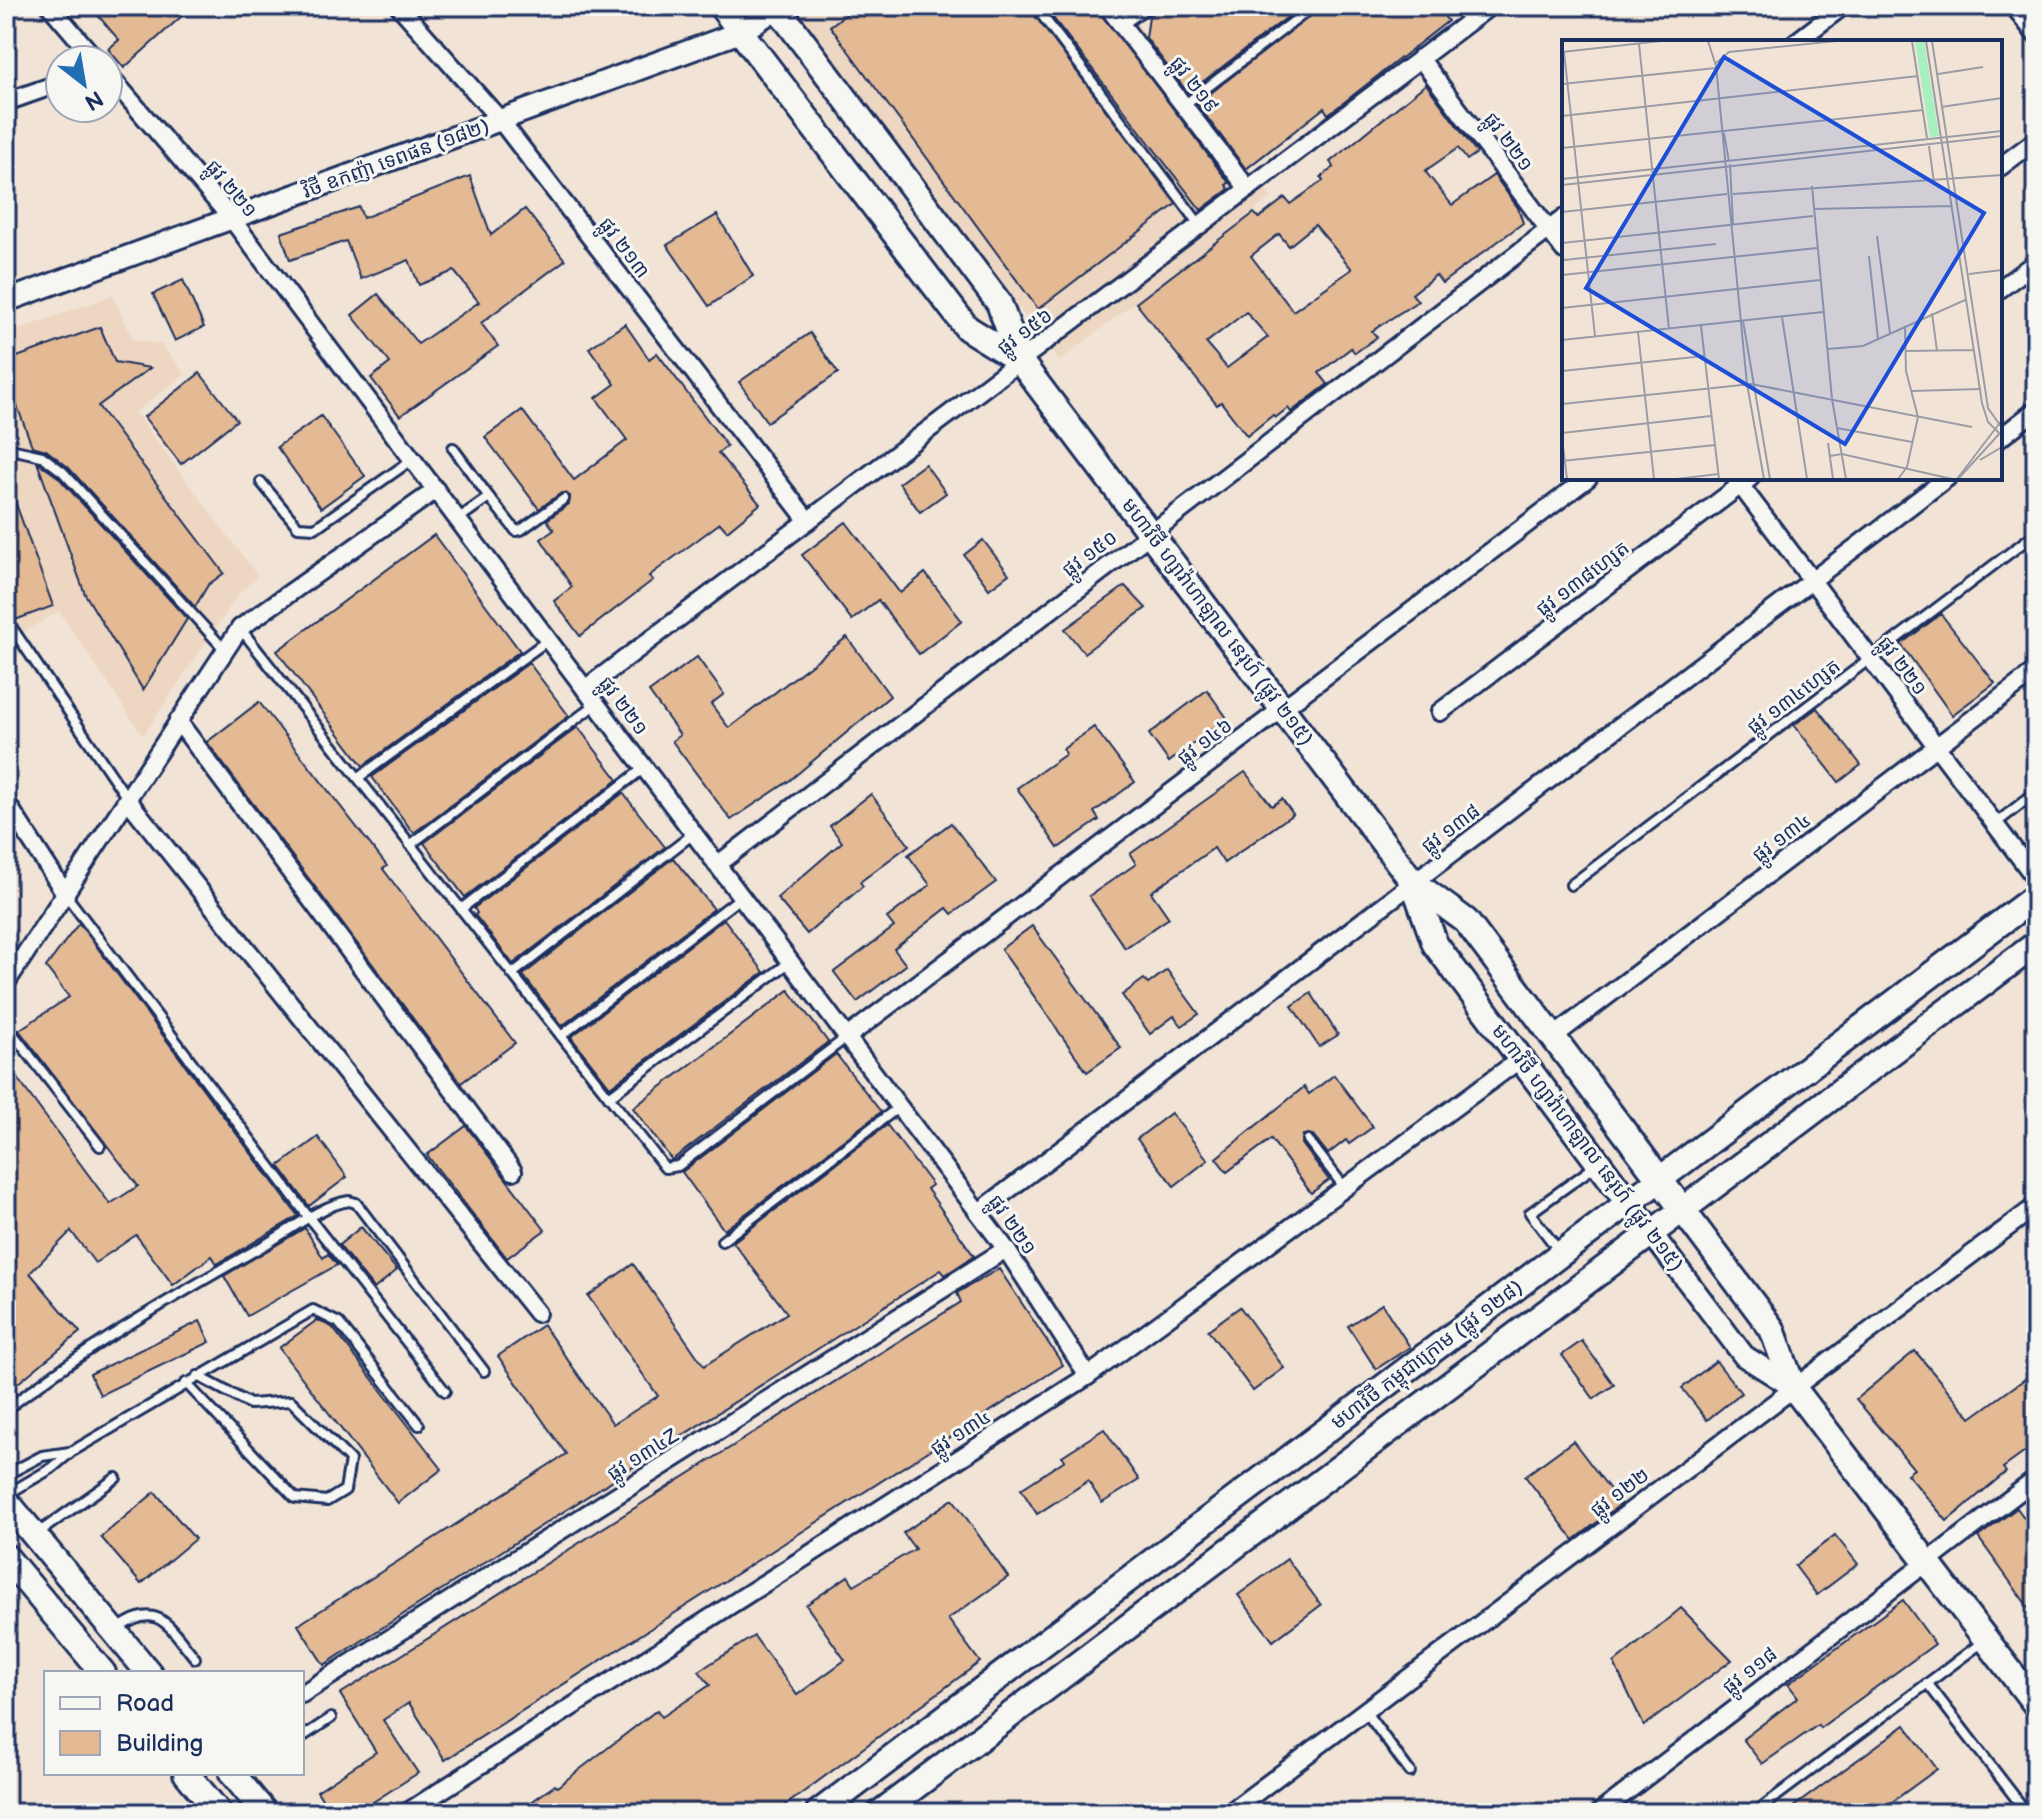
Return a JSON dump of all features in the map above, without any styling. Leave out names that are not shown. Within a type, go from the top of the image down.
[{"type":"main road","name":"មហាវិថី ហ្សាវ៉ាហាឡាល នេរុហ៍ (ផ្លូវ ២១៥)","points":[[721,6],[967,328],[1020,361]]},
{"type":"main road","name":"មហាវិថី ហ្សាវ៉ាហាឡាល នេរុហ៍ (ផ្លូវ ២១៥)","points":[[777,7],[999,303],[1020,361],[1413,882],[1466,921],[1772,1329],[1793,1387],[2036,1705]]},
{"type":"main road","name":"មហាវិថី ហ្សាវ៉ាហាឡាល នេរុហ៍ (ផ្លូវ ២១៥)","points":[[1413,882],[1435,944],[1651,1233]]},
{"type":"main road","name":"មហាវិថី កម្ពុជាក្រោម (ផ្លូវ ១២៨)","points":[[818,1813],[2036,896]]},
{"type":"main road","name":"មហាវិថី កម្ពុជាក្រោម (ផ្លូវ ១២៨)","points":[[880,1813],[1222,1559],[2036,944]]},
{"type":"main road","points":[[6,1498],[147,1671]]},
{"type":"main road","points":[[1197,1528],[1222,1559]]},
{"type":"main road","points":[[6,1557],[101,1671]]},
{"type":"main road","points":[[188,1775],[219,1813]]},
{"type":"main road","points":[[241,1779],[265,1813]]},
{"type":"street","points":[[50,6],[82,44]]},
{"type":"street","name":"ផ្លូវ ២១៣","points":[[399,6],[501,121],[808,521]]},
{"type":"street","name":"ផ្លូវ ២១៩","points":[[1107,6],[1248,189]]},
{"type":"street","points":[[1120,22],[1142,6]]},
{"type":"street","name":"ផ្លូវ ១៥៦","points":[[585,689],[1490,6]]},
{"type":"street","points":[[1799,40],[1843,6]]},
{"type":"street","points":[[2014,6],[2036,35]]},
{"type":"street","name":"វិថី ឧកញ៉ា ទេពផន (១៨២)","points":[[6,301],[743,31],[777,7]]},
{"type":"street","name":"ផ្លូវ ២២១","points":[[1420,58],[1562,247]]},
{"type":"street","points":[[6,102],[44,89]]},
{"type":"street","name":"ផ្លូវ ២២១","points":[[124,93],[231,218],[979,1212],[1088,1376]]},
{"type":"street","points":[[2002,166],[2036,140]]},
{"type":"street","name":"ផ្លូវ ១៥០","points":[[717,865],[1562,220]]},
{"type":"street","points":[[2002,288],[2036,262]]},
{"type":"street","points":[[2002,436],[2036,410]]},
{"type":"street","name":"ផ្លូវ ១៤៦","points":[[847,1037],[1585,480]]},
{"type":"street","name":"ផ្លូវ ២២១","points":[[1742,480],[1812,580],[2036,879]]},
{"type":"street","name":"ផ្លូវ ១៣៨ហ្សេត","points":[[1440,712],[1742,480]]},
{"type":"street","name":"ផ្លូវ ១៣៨","points":[[979,1212],[1944,480]]},
{"type":"street","points":[[6,983],[240,628],[436,490]]},
{"type":"street","name":"ផ្លូវ ១៣៤","points":[[1553,1037],[2036,671]]},
{"type":"street","points":[[178,721],[513,1171]]},
{"type":"street","points":[[127,799],[537,1313]]},
{"type":"street","points":[[6,802],[66,895]]},
{"type":"street","name":"ផ្លូវ ១៣៤","points":[[406,1813],[1088,1376],[1519,1060]]},
{"type":"street","name":"ផ្លូវ ១២២","points":[[1229,1813],[2036,1206]]},
{"type":"street","name":"មហាវិថី ហ្សាវ៉ាហាឡាល នេរុហ៍ (ផ្លូវ ២១៥)","points":[[1651,1233],[1744,1356],[1793,1387]]},
{"type":"street","name":"ផ្លូវ ១៣៤Z","points":[[304,1693],[1006,1249]]},
{"type":"street","name":"ផ្លូវ ១១៨","points":[[1599,1813],[2036,1479]]},
{"type":"lane","points":[[1035,6],[1200,225]]},
{"type":"lane","points":[[1184,105],[1314,6]]},
{"type":"lane","points":[[6,448],[42,456],[63,472],[225,650]]},
{"type":"lane","points":[[453,448],[516,531],[564,499]]},
{"type":"lane","points":[[261,482],[298,527],[307,530],[315,528],[413,459]]},
{"type":"lane","points":[[458,519],[489,497]]},
{"type":"lane","name":"ផ្លូវ ១៣៤ហ្សេត","points":[[1571,885],[2036,533]]},
{"type":"lane","points":[[6,619],[127,799]]},
{"type":"lane","points":[[240,628],[665,1168],[669,1169],[847,1037]]},
{"type":"lane","points":[[358,778],[548,640]]},
{"type":"lane","points":[[410,845],[596,704]]},
{"type":"lane","points":[[461,909],[644,768]]},
{"type":"lane","points":[[1995,824],[2036,792]]},
{"type":"lane","points":[[512,974],[693,834]]},
{"type":"lane","points":[[66,895],[310,1219],[445,1391]]},
{"type":"lane","points":[[561,1036],[741,897]]},
{"type":"lane","points":[[609,1097],[790,962]]},
{"type":"lane","points":[[6,1025],[100,1146]]},
{"type":"lane","points":[[722,1241],[899,1107]]},
{"type":"lane","points":[[1308,1140],[1345,1188]]},
{"type":"lane","points":[[1561,1254],[1530,1213],[1598,1163]]},
{"type":"lane","points":[[6,1410],[81,1353],[342,1202],[356,1203],[484,1371]]},
{"type":"lane","points":[[6,1498],[71,1452],[313,1310],[339,1323],[419,1425]]},
{"type":"lane","points":[[186,1383],[295,1498],[327,1501],[345,1490],[350,1460],[291,1401],[250,1404],[198,1376]]},
{"type":"lane","points":[[6,1475],[42,1456],[71,1452]]},
{"type":"lane","points":[[35,1536],[116,1478]]},
{"type":"lane","points":[[114,1631],[136,1616],[151,1614],[167,1623],[195,1658]]},
{"type":"lane","points":[[1754,1813],[1985,1639]]},
{"type":"lane","points":[[1928,1684],[2021,1805],[2021,1813]]},
{"type":"lane","points":[[1365,1711],[1410,1772]]},
{"type":"lane","points":[[304,1736],[331,1718]]},
{"type":"shaded area","points":[[790,6],[1124,6],[1272,197],[1059,361]]},
{"type":"shaded area","points":[[113,295],[133,339],[161,344],[185,374],[135,412],[258,576],[240,592],[143,736],[59,611],[6,643],[6,334]]},
{"type":"building","points":[[90,6],[193,6],[124,68],[124,44],[114,44],[119,40]]},
{"type":"building","points":[[857,6],[1028,6],[1176,204],[1038,309],[830,26]]},
{"type":"building","points":[[1044,6],[1096,6],[1229,183],[1226,185],[1229,189],[1201,210]]},
{"type":"building","points":[[1161,6],[1302,6],[1188,93],[1146,38],[1149,16]]},
{"type":"building","points":[[1321,6],[1436,6],[1448,21],[1338,107],[1328,114],[1324,108],[1246,169],[1197,104]]},
{"type":"building","points":[[1426,84],[1477,153],[1467,160],[1458,148],[1425,171],[1452,205],[1494,175],[1518,208],[1523,223],[1442,283],[1436,275],[1412,294],[1418,301],[1372,331],[1377,337],[1355,353],[1351,348],[1319,373],[1328,384],[1291,412],[1288,408],[1275,418],[1273,415],[1247,436],[1221,402],[1217,405],[1136,303],[1254,213],[1259,218],[1285,198],[1290,204],[1323,181],[1321,177],[1334,167],[1330,162]],"holes":[[[1315,225],[1352,269],[1293,311],[1251,256],[1279,234],[1289,246]],[[1246,312],[1268,337],[1227,368],[1206,343]]]},
{"type":"building","points":[[470,176],[491,235],[525,209],[565,260],[481,323],[498,346],[400,416],[371,378],[390,363],[352,315],[378,294],[418,344],[479,302],[454,271],[419,285],[409,260],[361,279],[346,241],[290,260],[281,233],[359,207],[363,218]]},
{"type":"building","points":[[717,215],[753,276],[709,306],[667,245]]},
{"type":"building","points":[[183,280],[204,327],[175,341],[153,294]]},
{"type":"building","points":[[625,324],[649,359],[657,353],[727,446],[718,453],[760,504],[727,531],[720,523],[649,576],[653,580],[580,636],[554,601],[572,587],[541,539],[554,530],[547,520],[569,504],[570,496],[561,493],[539,509],[485,437],[522,410],[574,480],[627,440],[596,398],[615,384],[589,348]]},
{"type":"building","points":[[100,327],[115,362],[150,368],[98,406],[224,573],[208,585],[195,607],[68,467],[46,450],[32,446],[6,376],[6,361]]},
{"type":"building","points":[[810,333],[838,373],[767,422],[739,382]]},
{"type":"building","points":[[200,373],[237,420],[181,464],[144,417]]},
{"type":"building","points":[[321,416],[365,476],[321,508],[277,447]]},
{"type":"building","points":[[37,462],[58,477],[187,619],[143,690],[85,594]]},
{"type":"building","points":[[925,464],[946,493],[920,512],[899,483]]},
{"type":"building","points":[[8,482],[53,606],[15,620],[6,612]]},
{"type":"building","points":[[846,522],[900,593],[925,573],[962,621],[919,654],[878,600],[852,620],[802,555]]},
{"type":"building","points":[[434,535],[520,651],[363,766],[277,651]]},
{"type":"building","points":[[983,540],[1009,574],[989,589],[964,555]]},
{"type":"building","points":[[1125,586],[1146,608],[1084,653],[1065,629]]},
{"type":"building","points":[[1941,614],[1995,683],[1952,715],[1901,644]]},
{"type":"building","points":[[847,637],[890,696],[789,781],[731,820],[672,741],[680,735],[649,692],[697,657],[724,694],[711,704],[729,728]]},
{"type":"building","points":[[529,663],[569,716],[415,832],[412,831],[372,777]]},
{"type":"building","points":[[1207,690],[1227,718],[1169,762],[1149,734]]},
{"type":"building","points":[[259,702],[387,866],[383,869],[515,1043],[461,1083],[207,742]]},
{"type":"building","points":[[1817,708],[1861,765],[1839,782],[1794,725]]},
{"type":"building","points":[[578,727],[618,780],[465,897],[424,843]]},
{"type":"building","points":[[1094,727],[1135,782],[1094,812],[1099,820],[1058,848],[1017,788],[1066,754],[1063,749]]},
{"type":"building","points":[[1245,772],[1272,806],[1282,799],[1293,814],[1224,863],[1214,848],[1151,892],[1169,918],[1125,948],[1089,896],[1136,864],[1130,854]]},
{"type":"building","points":[[623,793],[665,847],[513,964],[475,915],[474,908]]},
{"type":"building","points":[[871,794],[909,845],[860,882],[863,886],[807,934],[777,898],[842,842],[830,826]]},
{"type":"building","points":[[951,823],[996,882],[952,914],[947,908],[894,949],[906,965],[857,1002],[834,972],[894,927],[887,918],[930,885],[908,855]]},
{"type":"building","points":[[673,858],[714,909],[562,1026],[523,975]]},
{"type":"building","points":[[724,919],[764,972],[610,1087],[571,1037]]},
{"type":"building","points":[[79,923],[298,1216],[217,1264],[212,1256],[173,1285],[136,1235],[95,1263],[71,1231],[30,1273],[80,1332],[6,1393],[6,1063],[110,1204],[138,1186],[19,1030],[69,997],[46,967]]},
{"type":"building","points":[[1032,926],[1121,1048],[1087,1072],[1001,949]]},
{"type":"building","points":[[1167,970],[1199,1014],[1182,1026],[1174,1016],[1150,1034],[1122,995],[1144,979],[1148,984]]},
{"type":"building","points":[[789,990],[828,1042],[672,1160],[633,1108]]},
{"type":"building","points":[[1311,993],[1338,1035],[1319,1047],[1292,1006]]},
{"type":"building","points":[[836,1054],[881,1112],[724,1230],[682,1172]]},
{"type":"building","points":[[1334,1075],[1373,1127],[1349,1144],[1346,1140],[1328,1154],[1313,1135],[1303,1135],[1302,1144],[1329,1180],[1311,1193],[1271,1139],[1227,1172],[1216,1158],[1304,1087],[1309,1094]]},
{"type":"building","points":[[1171,1113],[1208,1160],[1174,1186],[1137,1139]]},
{"type":"building","points":[[887,1125],[932,1185],[927,1189],[974,1256],[945,1275],[941,1270],[324,1665],[298,1625],[566,1454],[498,1356],[543,1325],[613,1424],[658,1396],[588,1296],[633,1264],[704,1366],[787,1313],[733,1242]]},
{"type":"building","points":[[466,1126],[545,1230],[507,1258],[427,1155]]},
{"type":"building","points":[[318,1137],[347,1177],[309,1206],[279,1166]]},
{"type":"building","points":[[361,1227],[397,1270],[374,1289],[339,1245]]},
{"type":"building","points":[[305,1228],[323,1258],[328,1254],[337,1265],[247,1316],[224,1276]]},
{"type":"building","points":[[999,1269],[1063,1365],[445,1760],[409,1703],[383,1720],[418,1773],[356,1813],[331,1813],[317,1791],[376,1752],[340,1694],[961,1302],[957,1293]]},
{"type":"building","points":[[1382,1304],[1410,1347],[1376,1369],[1348,1326]]},
{"type":"building","points":[[1240,1307],[1284,1368],[1253,1391],[1208,1330]]},
{"type":"building","points":[[317,1320],[332,1327],[442,1469],[398,1503],[279,1348]]},
{"type":"building","points":[[200,1321],[210,1342],[100,1395],[90,1374]]},
{"type":"building","points":[[1582,1341],[1614,1385],[1594,1399],[1562,1355]]},
{"type":"building","points":[[1915,1351],[1971,1418],[2036,1371],[2036,1444],[2003,1468],[2006,1472],[1947,1521],[1907,1474],[1914,1469],[1856,1399]]},
{"type":"building","points":[[1716,1361],[1741,1393],[1707,1420],[1682,1388]]},
{"type":"building","points":[[1104,1429],[1139,1480],[1102,1503],[1088,1481],[1037,1514],[1021,1489],[1065,1460],[1062,1456]]},
{"type":"building","points":[[1573,1441],[1621,1504],[1574,1540],[1525,1476]]},
{"type":"building","points":[[155,1492],[195,1539],[141,1584],[101,1537]]},
{"type":"building","points":[[953,1499],[1008,1577],[948,1619],[980,1662],[775,1813],[516,1813],[555,1785],[557,1787],[657,1710],[662,1717],[710,1685],[699,1671],[754,1636],[797,1695],[845,1660],[806,1605],[848,1576],[854,1585],[915,1549],[903,1533]]},
{"type":"building","points":[[2017,1508],[2036,1534],[2036,1618],[1978,1537]]},
{"type":"building","points":[[1835,1535],[1858,1564],[1817,1595],[1795,1566]]},
{"type":"building","points":[[1287,1559],[1321,1605],[1273,1641],[1238,1595]]},
{"type":"building","points":[[1903,1600],[1935,1644],[1820,1728],[1818,1725],[1762,1764],[1743,1739],[1798,1697],[1788,1684]]},
{"type":"building","points":[[1681,1608],[1732,1660],[1644,1726],[1614,1663]]},
{"type":"building","points":[[1905,1725],[1937,1769],[1877,1813],[1785,1813]]}]
